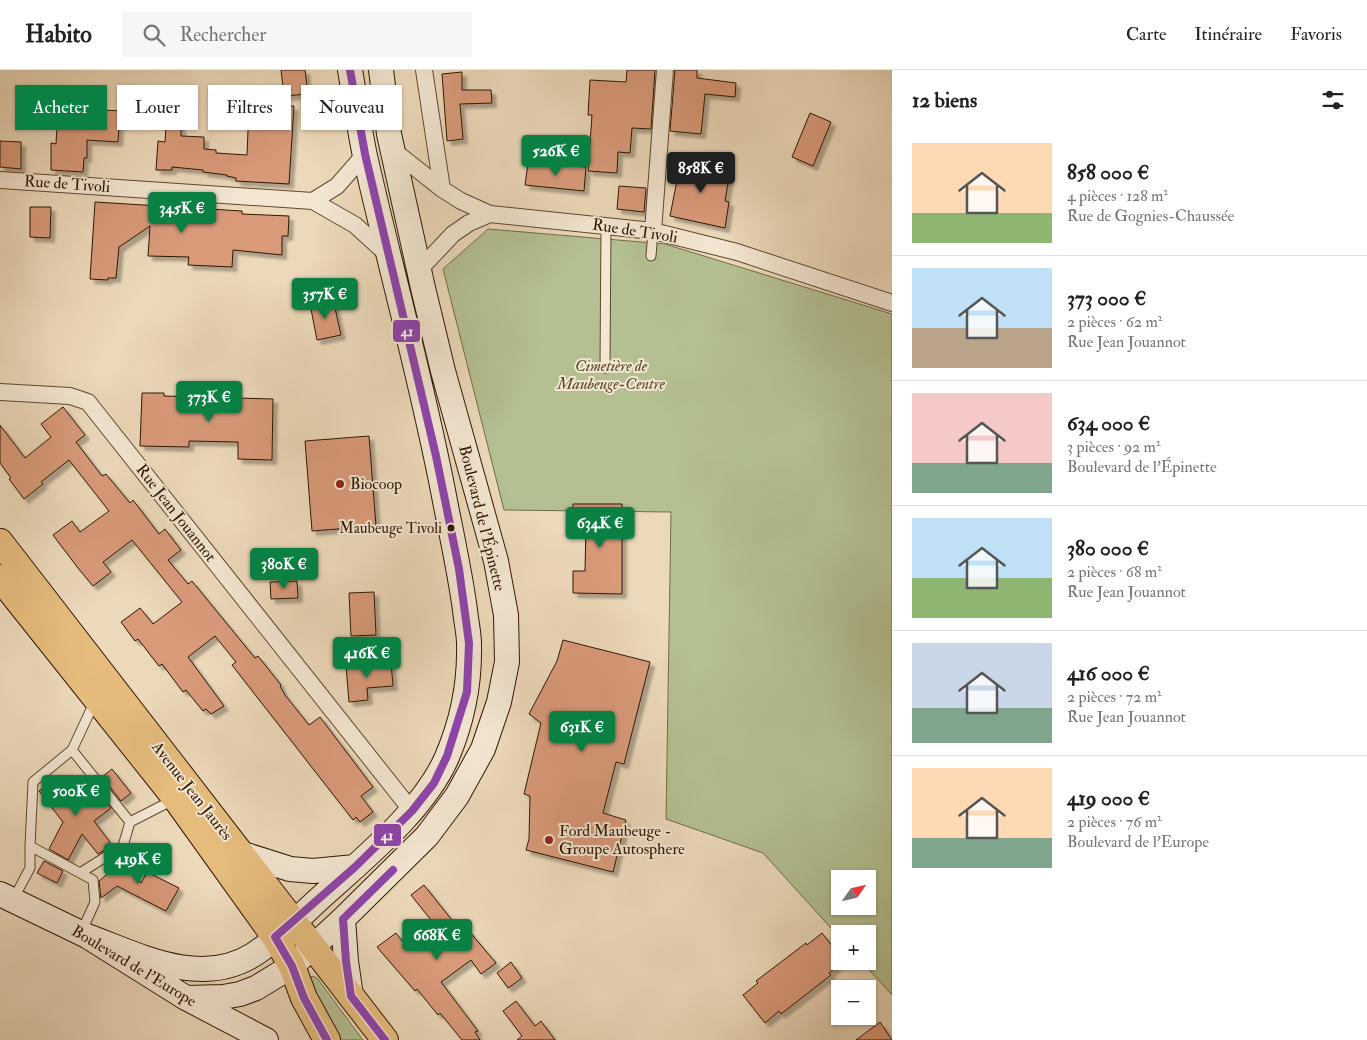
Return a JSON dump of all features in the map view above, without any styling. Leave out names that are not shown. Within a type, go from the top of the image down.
[{"type":"main road","name":"Avenue Jean Jaurès","points":[[0,542],[240,853],[284,930],[292,966],[304,998],[327,1040]]},
{"type":"main road","name":"Avenue Jean Jaurès","points":[[0,578],[176,799],[284,930],[313,948],[384,1040]]},
{"type":"street","name":"Boulevard de l'Épinette","points":[[84,934],[154,960],[192,970],[216,969],[236,963],[253,954],[284,930],[355,867],[412,811],[434,783],[453,739],[467,692],[469,643],[459,569],[436,456],[365,154],[350,70]]},
{"type":"street","name":"Boulevard de l'Épinette","points":[[186,998],[240,994],[270,981],[313,948],[427,836],[457,796],[483,748],[499,702],[507,662],[506,615],[496,561],[443,371],[419,270],[393,150],[380,70]]},
{"type":"street","points":[[424,70],[442,189]]},
{"type":"street","points":[[653,231],[665,70]]},
{"type":"street","points":[[393,150],[442,189],[461,201],[490,214]]},
{"type":"street","points":[[313,201],[337,186],[365,154]]},
{"type":"street","name":"Rue de Tivoli","points":[[0,180],[313,201],[355,225],[389,256]]},
{"type":"street","points":[[419,270],[453,234],[469,223],[490,214]]},
{"type":"street","name":"Rue de Tivoli","points":[[490,214],[653,231],[737,252],[892,304]]},
{"type":"street","name":"Rue Jean Jouannot","points":[[0,392],[70,396],[88,402],[412,811]]},
{"type":"street","points":[[240,853],[290,869],[313,870],[355,867]]},
{"type":"street","name":"Boulevard de l'Europe","points":[[6,897],[84,934],[186,998],[266,1040]]},
{"type":"street","points":[[343,919],[351,996]]},
{"type":"lane","points":[[605,368],[606,226]]},
{"type":"lane","points":[[651,256],[653,231]]},
{"type":"lane","points":[[6,897],[30,868],[33,782],[72,750],[96,698]]},
{"type":"lane","points":[[72,750],[130,822]]},
{"type":"lane","points":[[80,873],[124,846],[130,822],[176,799]]},
{"type":"lane","points":[[30,846],[93,880],[95,902],[84,934]]},
{"type":"green space","name":"Cimetière de Maubeuge-Centre","points":[[488,229],[665,244],[892,314],[892,995],[869,970],[876,970],[876,925],[831,925],[831,928],[763,853],[666,819],[671,512],[504,510],[443,269]]},
{"type":"green space","points":[[312,976],[317,978],[363,1040],[341,1040],[337,1035],[309,980]]},
{"type":"building","points":[[281,70],[305,70],[307,85],[301,85],[301,95],[291,95],[291,85],[283,85]]},
{"type":"building","points":[[627,70],[655,70],[651,129],[632,128],[630,153],[618,152],[617,173],[588,171],[592,115],[588,115],[590,80],[626,82]]},
{"type":"building","points":[[675,70],[697,70],[697,78],[736,83],[735,97],[705,94],[701,134],[670,131]]},
{"type":"building","points":[[462,72],[462,90],[491,90],[492,103],[460,104],[463,139],[447,141],[442,74]]},
{"type":"building","points":[[291,106],[294,106],[289,184],[236,181],[236,178],[227,175],[203,172],[203,170],[172,167],[172,170],[156,170],[158,141],[165,142],[166,130],[181,130],[181,136],[204,137],[204,149],[216,150],[216,153],[247,155],[248,130],[291,130]]},
{"type":"building","points":[[107,110],[117,111],[118,142],[87,140],[87,158],[84,158],[83,172],[51,170],[51,143],[56,144],[57,130],[107,130]]},
{"type":"building","points":[[810,113],[831,122],[813,166],[792,157]]},
{"type":"building","points":[[0,141],[21,142],[21,169],[0,167]]},
{"type":"building","points":[[681,160],[718,165],[716,175],[729,177],[725,201],[729,202],[725,228],[670,216]]},
{"type":"building","points":[[528,163],[586,167],[584,191],[525,185]]},
{"type":"building","points":[[619,186],[646,188],[644,212],[617,209]]},
{"type":"building","points":[[95,202],[242,211],[242,214],[289,216],[288,236],[282,236],[282,255],[233,250],[232,267],[188,265],[189,257],[148,256],[150,226],[119,247],[116,278],[108,278],[108,280],[90,279]]},
{"type":"building","points":[[30,207],[51,207],[50,238],[30,237]]},
{"type":"building","points":[[333,299],[341,335],[317,340],[310,304]]},
{"type":"building","points":[[142,393],[164,393],[164,396],[273,399],[272,460],[238,459],[238,442],[189,441],[189,447],[140,446]]},
{"type":"building","points":[[63,407],[85,435],[76,442],[102,476],[106,474],[130,503],[133,500],[159,534],[165,529],[181,550],[168,560],[188,584],[192,581],[255,658],[258,656],[309,725],[320,717],[373,787],[361,796],[373,812],[360,822],[356,817],[353,820],[232,665],[236,662],[215,636],[188,657],[224,706],[211,714],[206,709],[203,711],[186,690],[183,692],[162,664],[159,666],[138,639],[135,641],[121,622],[140,608],[153,624],[182,602],[132,540],[103,562],[111,572],[93,586],[78,568],[53,535],[72,521],[80,532],[109,511],[69,460],[41,482],[43,484],[24,499],[9,479],[11,478],[0,463],[0,425],[25,458],[51,437],[41,424]]},
{"type":"building","name":"Biocoop","points":[[369,436],[376,526],[312,531],[305,441]]},
{"type":"building","points":[[573,504],[622,504],[622,594],[573,593],[573,571],[585,571],[586,527],[573,527]]},
{"type":"building","points":[[297,581],[298,598],[271,599],[270,582]]},
{"type":"building","points":[[374,592],[376,635],[351,636],[349,593]]},
{"type":"building","points":[[563,640],[650,662],[624,764],[616,762],[603,813],[626,820],[613,872],[526,850],[529,839],[530,796],[524,794],[541,723],[529,714],[557,661]]},
{"type":"building","points":[[391,662],[393,686],[367,688],[368,700],[349,702],[346,666]]},
{"type":"building","points":[[112,769],[131,793],[121,801],[102,777]]},
{"type":"building","points":[[59,776],[75,797],[92,785],[111,808],[94,821],[112,845],[98,854],[82,834],[68,860],[49,849],[63,822],[39,791]]},
{"type":"building","points":[[120,855],[141,883],[147,872],[179,888],[166,911],[117,886],[101,898],[99,881],[111,871],[106,864]]},
{"type":"building","points":[[44,861],[63,871],[57,883],[37,873]]},
{"type":"building","points":[[424,885],[463,934],[468,930],[496,963],[481,974],[471,960],[441,982],[478,1031],[475,1032],[480,1040],[462,1040],[440,1013],[438,1015],[417,989],[415,991],[377,947],[396,933],[403,942],[431,920],[411,895]]},
{"type":"building","points":[[822,933],[831,944],[831,970],[833,970],[829,973],[831,975],[781,1014],[779,1011],[765,1023],[743,995],[758,983],[756,981],[806,943],[807,945]]},
{"type":"building","points":[[511,962],[522,978],[508,988],[497,973]]},
{"type":"building","points":[[516,1001],[535,1026],[541,1021],[555,1040],[517,1040],[522,1036],[503,1011]]},
{"type":"building","points":[[880,1022],[892,1040],[856,1040]]},
{"type":"transit line","name":"41","points":[[327,1040],[304,998],[292,966],[275,937],[355,867],[412,811],[434,783],[447,756],[467,692],[469,643],[459,569],[436,456],[365,154],[350,70]]},
{"type":"transit line","name":"41","points":[[385,1040],[351,996],[343,919],[393,870]]},
{"type":"place","name":"Biocoop","points":[[340,484]]},
{"type":"place","name":"Maubeuge Tivoli","points":[[451,528]]},
{"type":"place","name":"Ford Maubeuge - Groupe Autosphere","points":[[549,840]]}]
